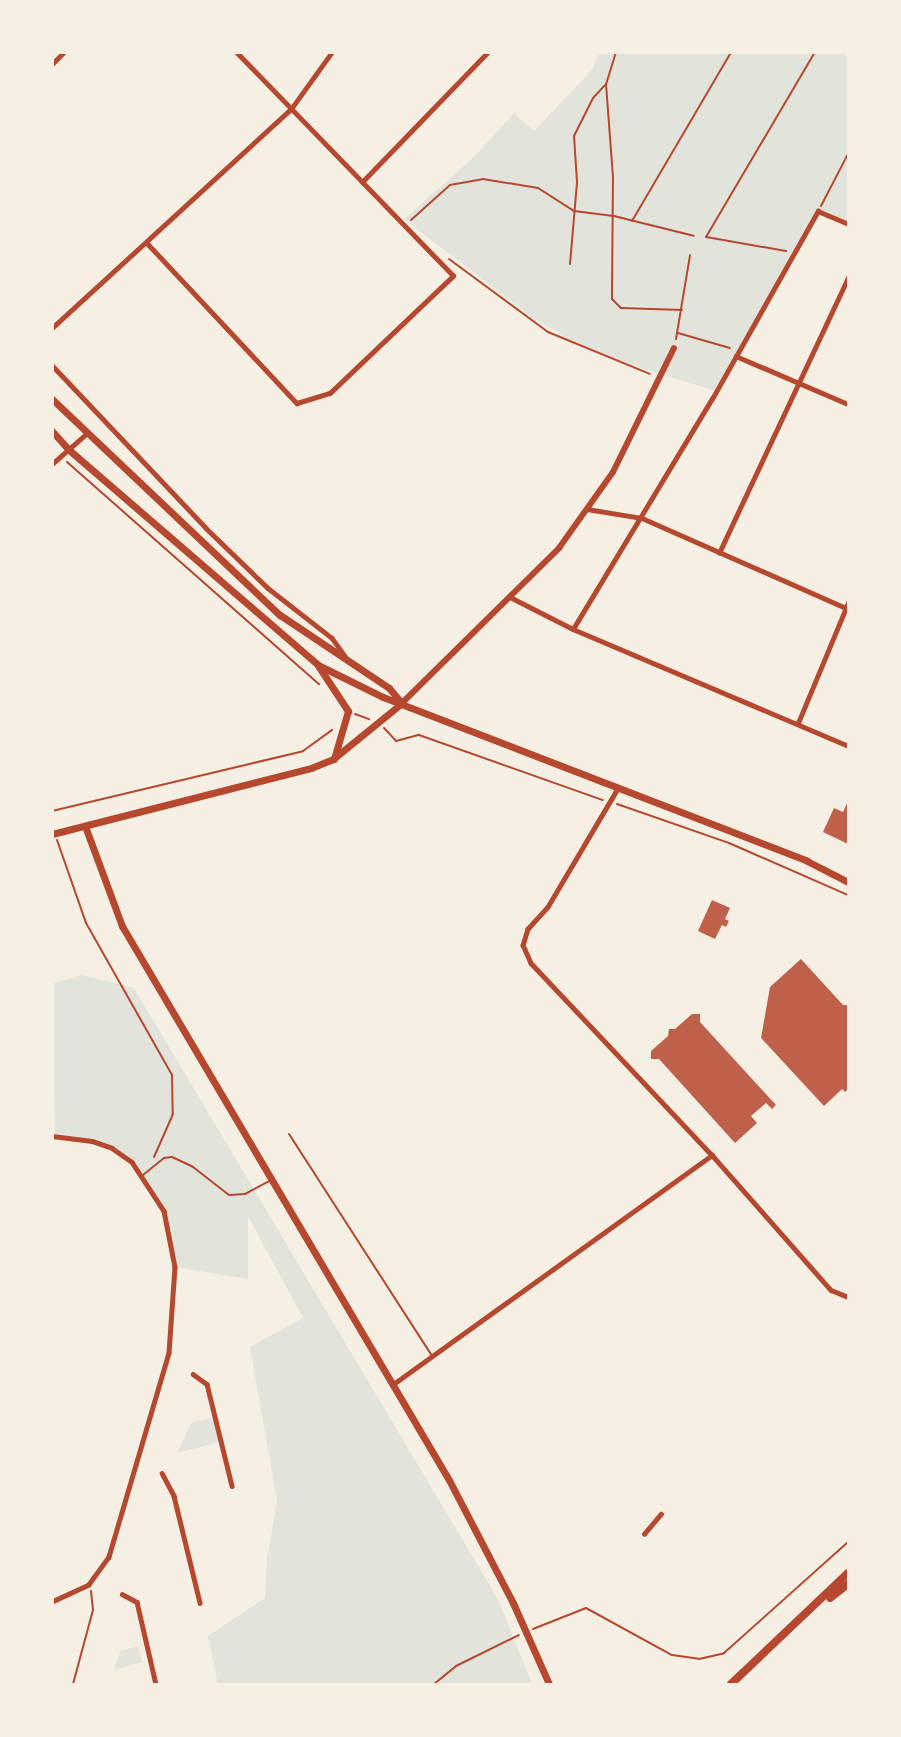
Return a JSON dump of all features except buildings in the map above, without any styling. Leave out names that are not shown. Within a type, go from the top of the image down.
[{"type":"main road","points":[[52,399],[86,434],[280,615],[389,687],[402,703]]},
{"type":"main road","points":[[52,431],[68,449],[318,665],[348,711],[333,759]]},
{"type":"main road","points":[[318,665],[402,703],[807,861],[849,882]]},
{"type":"main road","points":[[54,833],[285,777],[333,759],[402,703]]},
{"type":"main road","points":[[85,826],[122,926],[273,1179],[391,1386],[449,1480],[513,1603],[549,1684]]},
{"type":"main road","points":[[731,1684],[816,1607],[849,1573]]},
{"type":"main road","points":[[816,1607],[849,1584]]},
{"type":"street","points":[[52,64],[64,52]]},
{"type":"street","points":[[148,244],[297,404],[309,402],[330,393],[453,276],[236,52]]},
{"type":"street","points":[[52,328],[148,244],[291,109],[332,52]]},
{"type":"street","points":[[362,182],[488,52]]},
{"type":"street","points":[[573,629],[642,518],[818,211],[849,224]]},
{"type":"street","points":[[719,553],[849,277]]},
{"type":"street","points":[[402,703],[512,598],[559,548],[613,472],[662,378],[674,348]]},
{"type":"street","points":[[737,353],[800,384],[849,404]]},
{"type":"street","points":[[52,366],[206,528],[268,588],[332,638],[350,663]]},
{"type":"street","points":[[52,464],[86,434]]},
{"type":"street","points":[[587,509],[642,518],[848,607],[798,723]]},
{"type":"street","points":[[512,598],[573,629],[849,746]]},
{"type":"street","points":[[620,787],[548,907],[528,929],[523,945],[531,963],[712,1155],[831,1290],[849,1297]]},
{"type":"street","points":[[52,1136],[77,1137],[112,1148],[142,1174],[164,1211],[171,1237],[174,1301],[169,1353],[109,1557],[89,1585],[52,1602]]},
{"type":"street","points":[[391,1386],[712,1155]]},
{"type":"street","points":[[193,1374],[207,1384],[232,1486]]},
{"type":"street","points":[[162,1473],[174,1496],[200,1603]]},
{"type":"street","points":[[644,1534],[661,1514]]},
{"type":"street","points":[[122,1594],[137,1602],[156,1684]]},
{"type":"lane","points":[[289,1134],[432,1356]]},
{"type":"lane","points":[[142,1174],[164,1158],[179,1159],[229,1195],[245,1194],[273,1179]]},
{"type":"path","points":[[616,52],[606,84],[614,216],[612,299],[621,308],[682,310]]},
{"type":"path","points":[[632,221],[731,52]]},
{"type":"path","points":[[795,253],[706,237],[815,52]]},
{"type":"path","points":[[570,264],[574,211],[574,136],[593,98],[606,84]]},
{"type":"path","points":[[818,211],[849,154]]},
{"type":"path","points":[[418,227],[411,220],[450,185],[483,179],[538,188],[574,211],[614,216],[694,236]]},
{"type":"path","points":[[674,348],[690,255]]},
{"type":"path","points":[[446,257],[548,332],[662,378]]},
{"type":"path","points":[[677,333],[737,353]]},
{"type":"path","points":[[61,456],[321,686]]},
{"type":"path","points":[[52,811],[303,751],[323,740],[336,720]]},
{"type":"path","points":[[419,735],[729,843],[849,895]]},
{"type":"path","points":[[54,833],[86,923],[172,1075],[173,1114],[153,1166]]},
{"type":"path","points":[[559,1618],[586,1608],[672,1656],[699,1659],[724,1653],[849,1542]]},
{"type":"path","points":[[73,1684],[93,1610],[89,1585]]},
{"type":"path","points":[[434,1684],[456,1666],[488,1648]]},
{"type":"shaded area","points":[[599,53],[848,53],[848,221],[819,209],[716,391],[630,365],[567,338],[532,317],[404,219],[473,158],[514,113],[534,131],[592,70]]},
{"type":"shaded area","points":[[82,975],[134,988],[499,1601],[532,1684],[218,1684],[208,1636],[265,1598],[267,1558],[277,1501],[250,1347],[303,1318],[248,1216],[248,1279],[175,1267],[164,1211],[135,1160],[132,1162],[112,1148],[55,1135],[52,984]]},
{"type":"shaded area","points":[[214,1417],[220,1442],[177,1453],[191,1423]]},
{"type":"shaded area","points":[[138,1646],[142,1662],[114,1670],[120,1651]]}]
